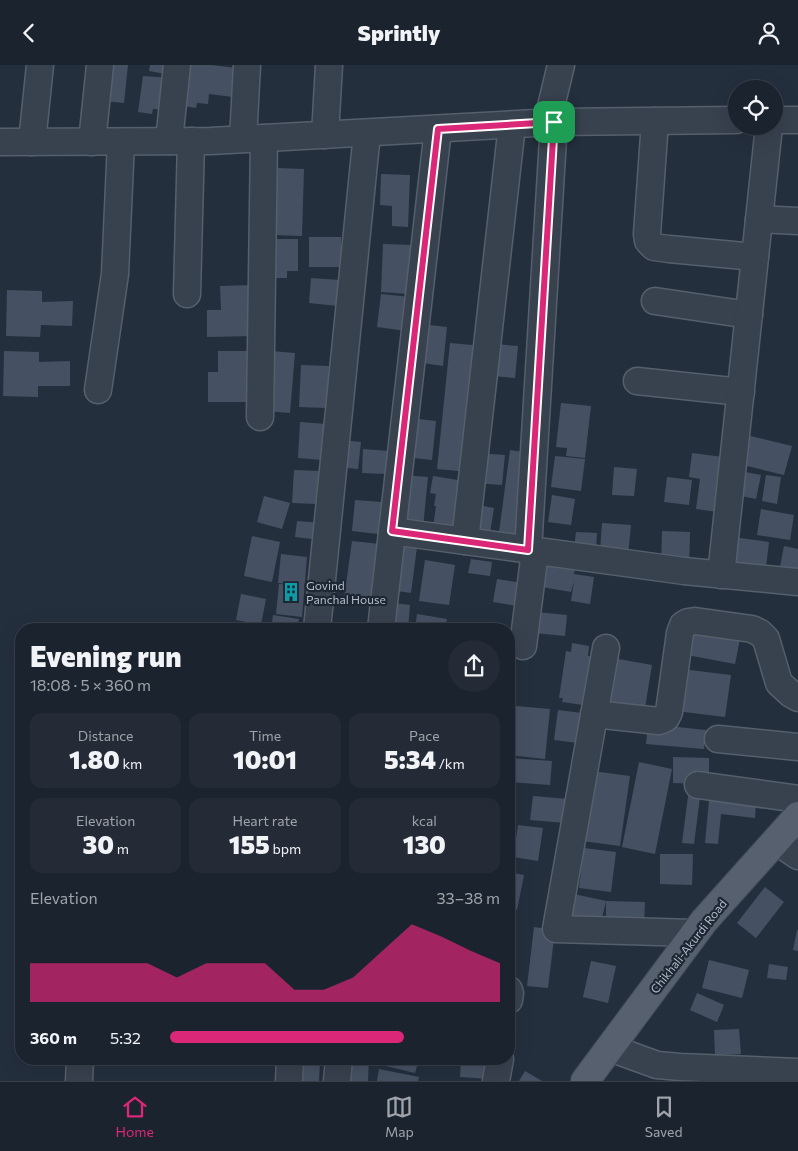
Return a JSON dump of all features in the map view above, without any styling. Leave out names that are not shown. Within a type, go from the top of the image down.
[{"type":"main road","name":"Chikhali-Akurdi Road","points":[[585,1081],[704,921],[787,849],[798,816]]},
{"type":"street","points":[[32,142],[40,65]]},
{"type":"street","points":[[92,141],[100,65]]},
{"type":"street","points":[[177,65],[187,294]]},
{"type":"street","points":[[247,65],[253,139],[260,417]]},
{"type":"street","points":[[325,135],[330,65]]},
{"type":"street","points":[[523,647],[532,550],[550,123],[561,65]]},
{"type":"street","points":[[783,120],[798,120]]},
{"type":"street","points":[[655,121],[648,241],[654,247],[755,257]]},
{"type":"street","points":[[0,142],[253,139],[550,123],[728,121]]},
{"type":"street","points":[[465,541],[512,125]]},
{"type":"street","points":[[382,623],[438,129]]},
{"type":"street","points":[[318,623],[367,133]]},
{"type":"street","points":[[721,575],[768,135]]},
{"type":"street","points":[[98,390],[115,274],[121,141]]},
{"type":"street","points":[[759,219],[798,221]]},
{"type":"street","points":[[654,301],[749,315]]},
{"type":"street","points":[[637,381],[741,392]]},
{"type":"street","points":[[392,531],[684,571],[798,582]]},
{"type":"street","points":[[594,714],[659,721],[666,718],[669,713],[680,633],[683,625],[695,621],[752,629],[760,633],[766,639],[779,683],[798,698]]},
{"type":"street","points":[[606,648],[556,929],[694,933]]},
{"type":"street","points":[[718,739],[798,747]]},
{"type":"street","points":[[698,785],[798,799]]},
{"type":"street","points":[[610,1048],[657,1065],[798,1073]]},
{"type":"street","points":[[78,1081],[79,1065]]},
{"type":"street","points":[[289,1081],[290,1065]]},
{"type":"street","points":[[337,1081],[338,1065]]},
{"type":"street","points":[[496,1081],[499,1065]]},
{"type":"building","points":[[108,65],[128,65],[124,103],[104,101]]},
{"type":"building","points":[[150,65],[173,65],[171,75],[149,71]]},
{"type":"building","points":[[188,65],[236,68],[233,97],[209,94],[208,104],[197,103],[196,108],[183,106]]},
{"type":"building","points":[[143,76],[171,78],[168,110],[153,109],[152,114],[138,112]]},
{"type":"building","points":[[276,168],[304,169],[302,236],[275,235]]},
{"type":"building","points":[[381,174],[410,175],[408,227],[392,226],[392,206],[380,205]]},
{"type":"building","points":[[309,237],[341,237],[341,267],[309,267]]},
{"type":"building","points":[[274,239],[298,239],[298,271],[287,271],[287,278],[274,278]]},
{"type":"building","points":[[383,244],[412,245],[409,294],[381,292]]},
{"type":"building","points":[[311,278],[340,280],[338,306],[309,303]]},
{"type":"building","points":[[253,285],[254,336],[207,337],[207,310],[221,310],[220,286]]},
{"type":"building","points":[[7,290],[42,291],[42,302],[73,301],[72,326],[41,325],[40,337],[6,336]]},
{"type":"building","points":[[381,294],[410,297],[406,331],[377,327]]},
{"type":"building","points":[[420,324],[447,327],[443,366],[416,362]]},
{"type":"building","points":[[450,343],[483,346],[470,472],[437,469]]},
{"type":"building","points":[[495,344],[518,346],[515,378],[492,376]]},
{"type":"building","points":[[4,351],[39,352],[39,362],[70,361],[70,386],[38,386],[38,397],[3,396]]},
{"type":"building","points":[[218,351],[255,351],[255,402],[208,402],[208,372],[218,372]]},
{"type":"building","points":[[271,351],[295,353],[290,413],[266,411]]},
{"type":"building","points":[[301,365],[329,366],[326,408],[299,407]]},
{"type":"building","points":[[561,403],[591,406],[585,458],[566,456],[567,448],[556,447]]},
{"type":"building","points":[[409,418],[436,421],[432,460],[405,457]]},
{"type":"building","points":[[300,422],[326,424],[323,460],[298,458]]},
{"type":"building","points":[[750,436],[792,446],[784,475],[743,465]]},
{"type":"building","points":[[341,440],[361,442],[358,469],[338,467]]},
{"type":"building","points":[[363,449],[389,451],[387,474],[362,473]]},
{"type":"building","points":[[510,450],[530,453],[519,538],[498,540]]},
{"type":"building","points":[[478,453],[505,455],[502,485],[475,483]]},
{"type":"building","points":[[692,453],[723,457],[725,513],[696,509],[700,479],[689,477]]},
{"type":"building","points":[[555,456],[585,459],[581,491],[551,487]]},
{"type":"building","points":[[614,467],[637,469],[634,496],[612,495]]},
{"type":"building","points":[[294,470],[319,471],[317,504],[292,503]]},
{"type":"building","points":[[740,471],[761,475],[756,499],[736,495]]},
{"type":"building","points":[[403,475],[428,477],[423,527],[399,525]]},
{"type":"building","points":[[766,475],[781,477],[777,504],[762,501]]},
{"type":"building","points":[[433,476],[464,481],[456,531],[433,527],[436,494],[430,493]]},
{"type":"building","points":[[667,477],[692,480],[689,505],[664,502]]},
{"type":"building","points":[[552,495],[575,499],[571,525],[548,522]]},
{"type":"building","points":[[264,496],[290,503],[282,529],[257,522]]},
{"type":"building","points":[[355,500],[382,502],[378,534],[352,531]]},
{"type":"building","points":[[473,504],[494,508],[489,539],[468,535]]},
{"type":"building","points":[[761,509],[794,515],[790,540],[757,535]]},
{"type":"building","points":[[297,521],[322,523],[320,540],[295,537]]},
{"type":"building","points":[[602,523],[631,525],[628,555],[600,552]]},
{"type":"building","points":[[662,531],[690,532],[689,568],[661,568]]},
{"type":"building","points":[[576,532],[597,533],[596,550],[574,549]]},
{"type":"building","points":[[252,536],[280,542],[272,582],[244,576]]},
{"type":"building","points":[[733,537],[769,542],[765,576],[728,571]]},
{"type":"building","points":[[352,541],[380,544],[372,603],[344,599]]},
{"type":"building","points":[[394,544],[417,547],[411,593],[389,590]]},
{"type":"building","points":[[784,546],[798,549],[798,575],[779,572]]},
{"type":"building","points":[[281,554],[307,557],[302,617],[276,614],[279,584],[299,585],[278,583]]},
{"type":"building","points":[[471,559],[492,562],[490,576],[468,573]]},
{"type":"building","points":[[425,560],[455,565],[449,605],[419,601]]},
{"type":"building","points":[[540,562],[575,568],[574,574],[594,577],[590,604],[571,601],[574,581],[571,592],[536,586]]},
{"type":"building","points":[[497,579],[528,584],[524,607],[493,602]]},
{"type":"building","points":[[241,594],[266,599],[261,623],[236,620]]},
{"type":"building","points":[[385,602],[410,605],[408,623],[383,623]]},
{"type":"building","points":[[536,612],[567,615],[565,636],[534,633]]},
{"type":"building","points":[[417,614],[447,619],[446,623],[416,623]]},
{"type":"building","points":[[273,615],[299,619],[298,623],[272,623]]},
{"type":"building","points":[[693,624],[741,634],[735,664],[687,655]]},
{"type":"building","points":[[572,643],[589,646],[588,656],[595,657],[583,705],[562,702],[563,698],[559,698],[566,651],[571,652]]},
{"type":"building","points":[[613,658],[652,665],[644,714],[605,708]]},
{"type":"building","points":[[681,669],[731,675],[725,717],[676,711]]},
{"type":"building","points":[[516,706],[550,709],[545,759],[515,756]]},
{"type":"building","points":[[558,710],[590,714],[586,744],[554,740]]},
{"type":"building","points":[[648,724],[706,730],[704,749],[646,744]]},
{"type":"building","points":[[673,757],[709,758],[709,784],[673,783]]},
{"type":"building","points":[[515,758],[552,761],[550,785],[515,782]]},
{"type":"building","points":[[639,762],[672,769],[655,854],[622,847]]},
{"type":"building","points":[[592,771],[630,776],[620,846],[582,841]]},
{"type":"building","points":[[533,796],[568,799],[566,823],[530,820]]},
{"type":"building","points":[[688,796],[700,797],[694,844],[682,843]]},
{"type":"building","points":[[709,800],[756,805],[755,818],[721,814],[718,844],[705,843]]},
{"type":"building","points":[[518,825],[543,828],[538,861],[515,857]]},
{"type":"building","points":[[584,848],[616,852],[611,892],[579,888]]},
{"type":"building","points":[[660,854],[693,854],[692,885],[660,884]]},
{"type":"building","points":[[515,873],[524,875],[517,910],[515,910]]},
{"type":"building","points":[[765,887],[784,902],[756,938],[737,923]]},
{"type":"building","points":[[574,894],[606,901],[600,927],[569,920]]},
{"type":"building","points":[[606,901],[645,902],[644,924],[606,923]]},
{"type":"building","points":[[534,927],[555,930],[548,988],[527,986]]},
{"type":"building","points":[[798,930],[798,951],[793,950]]},
{"type":"building","points":[[709,960],[749,970],[742,998],[702,988]]},
{"type":"building","points":[[591,961],[616,966],[608,1003],[583,997]]},
{"type":"building","points":[[769,964],[788,967],[786,980],[767,978]]},
{"type":"building","points":[[697,993],[724,1005],[717,1022],[690,1010]]},
{"type":"building","points":[[739,1029],[741,1054],[715,1055],[714,1030]]},
{"type":"building","points":[[295,1065],[320,1065],[319,1081],[294,1081]]},
{"type":"building","points":[[342,1065],[369,1065],[368,1081],[341,1081]]},
{"type":"building","points":[[382,1065],[417,1065],[415,1073]]},
{"type":"building","points":[[461,1065],[491,1065],[490,1079],[460,1077]]},
{"type":"building","points":[[379,1069],[419,1077],[418,1081],[377,1081]]},
{"type":"building","points":[[525,1071],[542,1081],[519,1081]]},
{"type":"place","name":"Govind Panchal House","points":[[291,592]]},
{"type":"route","points":[[554,122],[528,550],[392,531],[438,129],[554,122]]}]
